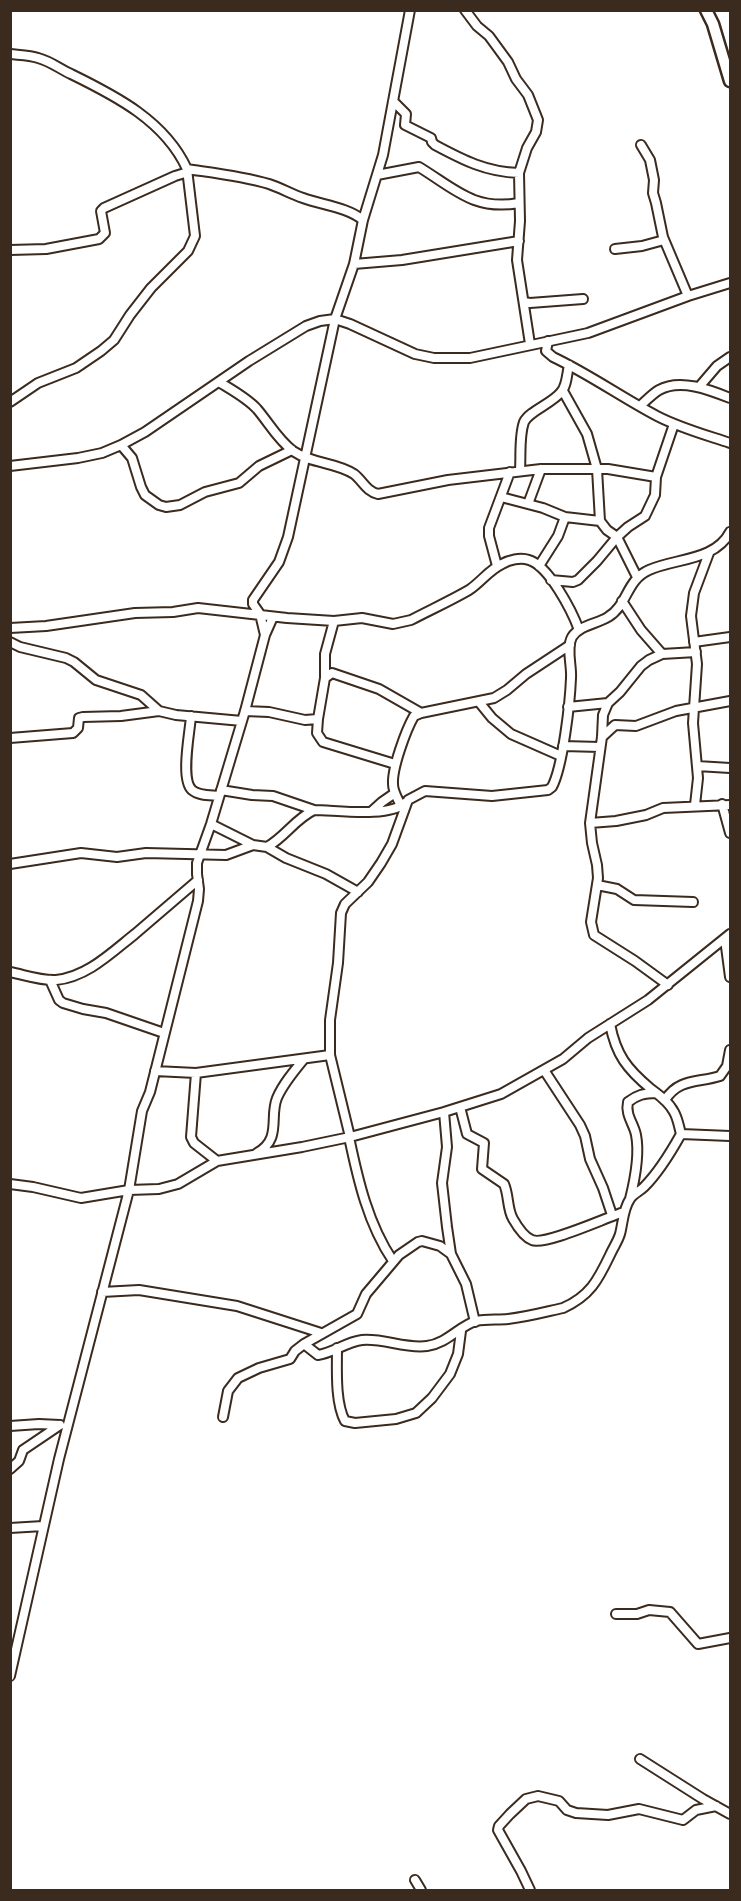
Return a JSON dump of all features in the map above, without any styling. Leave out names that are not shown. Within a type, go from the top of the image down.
[{"type":"street","points":[[265,635],[260,614],[253,600],[279,562],[283,552],[335,319],[354,264],[363,220],[383,155],[410,10]]},
{"type":"street","points":[[465,10],[504,56],[516,79],[528,95],[537,115],[538,126],[527,148],[519,173],[517,260],[530,345]]},
{"type":"street","points":[[706,10],[713,24],[730,81]]},
{"type":"street","points":[[10,54],[37,57],[112,95],[139,112],[161,130],[182,158],[187,170],[195,236],[188,251],[151,288],[114,340],[76,368],[38,384],[10,402]]},
{"type":"street","points":[[393,101],[406,114],[405,125],[431,138],[435,145],[481,167],[501,172],[519,173]]},
{"type":"street","points":[[641,145],[650,160],[654,180],[652,193],[664,240],[688,296]]},
{"type":"street","points":[[377,175],[419,167],[450,188],[484,204],[495,206],[519,203]]},
{"type":"street","points":[[10,250],[46,249],[99,239],[105,233],[101,211],[104,208],[187,170],[266,183],[303,198],[354,213],[363,220]]},
{"type":"street","points":[[615,249],[642,246],[664,240]]},
{"type":"street","points":[[354,264],[402,260],[519,242]]},
{"type":"street","points":[[10,466],[78,458],[102,453],[121,445],[145,432],[306,326],[320,321],[335,319],[415,354],[434,358],[470,358],[588,333],[730,282]]},
{"type":"street","points":[[524,302],[583,299]]},
{"type":"street","points":[[548,341],[546,346],[549,355],[658,417],[689,430],[730,442]]},
{"type":"street","points":[[699,387],[717,366],[730,357]]},
{"type":"street","points":[[520,470],[521,442],[525,421],[563,391],[569,365]]},
{"type":"street","points":[[219,382],[257,409],[275,434],[292,450],[305,458],[354,474],[371,492],[378,494],[448,480],[520,470],[608,469],[656,477]]},
{"type":"street","points":[[640,406],[661,388],[675,386],[699,387],[730,398]]},
{"type":"street","points":[[563,391],[587,434],[597,469],[600,521],[617,537],[637,577]]},
{"type":"street","points":[[551,580],[573,582],[578,580],[617,537],[645,516],[655,495],[656,477],[674,424]]},
{"type":"street","points":[[121,445],[132,458],[145,495],[166,507],[180,505],[204,492],[239,483],[259,466],[292,450]]},
{"type":"street","points":[[528,504],[541,469]]},
{"type":"street","points":[[497,566],[489,528],[510,472]]},
{"type":"street","points":[[501,497],[565,517],[600,521]]},
{"type":"street","points":[[539,566],[558,536],[565,517]]},
{"type":"street","points":[[191,716],[187,760],[188,784],[196,793],[273,796],[314,810],[372,811],[401,806],[425,791],[492,796],[548,790],[554,783],[563,746],[571,675],[572,637],[579,630],[607,618],[616,611],[637,577],[648,570],[709,553],[725,541],[730,532]]},
{"type":"street","points":[[695,806],[697,766],[693,723],[697,674],[691,609],[694,593],[709,553]]},
{"type":"street","points":[[10,628],[46,627],[125,614],[173,612],[198,608],[334,621],[362,618],[383,623],[402,623],[468,590],[497,566],[520,559],[530,560],[539,566],[551,580],[567,601],[579,630]]},
{"type":"street","points":[[622,601],[641,630],[662,654]]},
{"type":"street","points":[[10,1676],[64,1425],[129,1190],[142,1111],[150,1092],[198,901],[196,869],[245,711],[265,635],[273,616]]},
{"type":"street","points":[[334,621],[326,654],[328,674],[317,733],[323,742],[395,765]]},
{"type":"street","points":[[694,642],[730,638]]},
{"type":"street","points":[[10,642],[20,647],[66,658],[96,680],[141,695],[159,711]]},
{"type":"street","points":[[401,806],[393,786],[395,765],[414,716],[494,698],[570,645]]},
{"type":"street","points":[[668,985],[594,935],[591,922],[597,885],[597,865],[592,843],[591,823],[603,715],[608,703],[641,666],[662,654],[696,652]]},
{"type":"street","points":[[328,674],[379,689],[421,713]]},
{"type":"street","points":[[602,737],[615,725],[636,726],[694,706],[730,700]]},
{"type":"street","points":[[479,702],[492,718],[511,734],[561,756]]},
{"type":"street","points":[[568,707],[608,703]]},
{"type":"street","points":[[591,706],[603,715]]},
{"type":"street","points":[[10,738],[73,733],[78,728],[79,718],[83,717],[121,716],[159,711],[242,721]]},
{"type":"street","points":[[245,711],[269,712],[305,720],[318,719]]},
{"type":"street","points":[[563,746],[600,747]]},
{"type":"street","points":[[697,766],[730,768]]},
{"type":"street","points":[[372,811],[395,793]]},
{"type":"street","points":[[393,1261],[364,1200],[330,1055],[330,1020],[338,963],[341,913],[345,904],[358,892],[381,863],[392,844],[408,800]]},
{"type":"street","points":[[591,823],[645,815],[663,808],[726,805],[730,833]]},
{"type":"street","points":[[267,847],[304,815],[314,810]]},
{"type":"street","points":[[211,824],[253,845],[267,847],[286,858],[326,874],[358,892]]},
{"type":"street","points":[[10,864],[81,853],[117,856],[146,853],[234,854],[253,845]]},
{"type":"street","points":[[10,972],[51,980],[85,972],[156,918],[198,880]]},
{"type":"street","points":[[597,885],[617,889],[633,900],[693,902]]},
{"type":"street","points":[[10,1184],[81,1198],[129,1190],[159,1189],[178,1184],[217,1161],[349,1137],[444,1112],[501,1094],[563,1059],[588,1038],[648,1000],[728,937]]},
{"type":"street","points":[[728,937],[730,977]]},
{"type":"street","points":[[51,980],[58,1000],[63,1003],[106,1013],[164,1033]]},
{"type":"street","points":[[610,1024],[614,1044],[620,1056],[639,1079],[665,1100],[674,1111],[681,1134],[645,1187],[630,1199]]},
{"type":"street","points":[[665,1100],[670,1092],[681,1084],[720,1076],[727,1066],[730,1050]]},
{"type":"street","points":[[155,1071],[196,1073],[330,1055]]},
{"type":"street","points":[[254,1155],[268,1144],[274,1124],[276,1100],[304,1059]]},
{"type":"street","points":[[544,1070],[580,1125],[590,1159],[612,1215]]},
{"type":"street","points":[[196,1073],[191,1137],[194,1143],[217,1161]]},
{"type":"street","points":[[304,1344],[318,1355],[363,1340],[425,1347],[475,1322],[510,1319],[554,1310],[582,1298],[592,1289],[601,1275],[620,1237],[624,1212],[633,1187],[638,1147],[636,1132],[628,1113],[628,1102],[645,1093],[656,1093]]},
{"type":"street","points":[[460,1107],[467,1134],[484,1143],[482,1169],[504,1184],[512,1218],[532,1241],[576,1231],[624,1212]]},
{"type":"street","points":[[444,1112],[447,1147],[441,1183],[451,1254],[466,1284],[475,1322]]},
{"type":"street","points":[[681,1134],[730,1136]]},
{"type":"street","points":[[223,1417],[228,1391],[238,1378],[259,1368],[290,1359],[304,1344],[357,1314],[366,1294],[393,1261],[418,1242],[440,1246],[451,1254]]},
{"type":"street","points":[[102,1292],[139,1290],[237,1306],[321,1334]]},
{"type":"street","points":[[337,1348],[339,1395],[342,1418],[345,1422],[396,1419],[416,1413],[446,1380],[456,1363],[460,1330]]},
{"type":"street","points":[[10,1426],[64,1425]]},
{"type":"street","points":[[10,1469],[19,1461],[23,1450],[64,1425]]},
{"type":"street","points":[[10,1528],[43,1526]]},
{"type":"street","points":[[616,1614],[649,1610],[670,1612],[698,1644],[730,1638]]},
{"type":"street","points":[[640,1759],[730,1814]]},
{"type":"street","points":[[530,1890],[498,1830],[499,1826],[526,1799],[544,1796],[559,1801],[567,1810],[576,1813],[608,1815],[639,1809],[683,1820],[696,1810],[716,1806]]},
{"type":"street","points":[[415,1880],[421,1890]]}]
